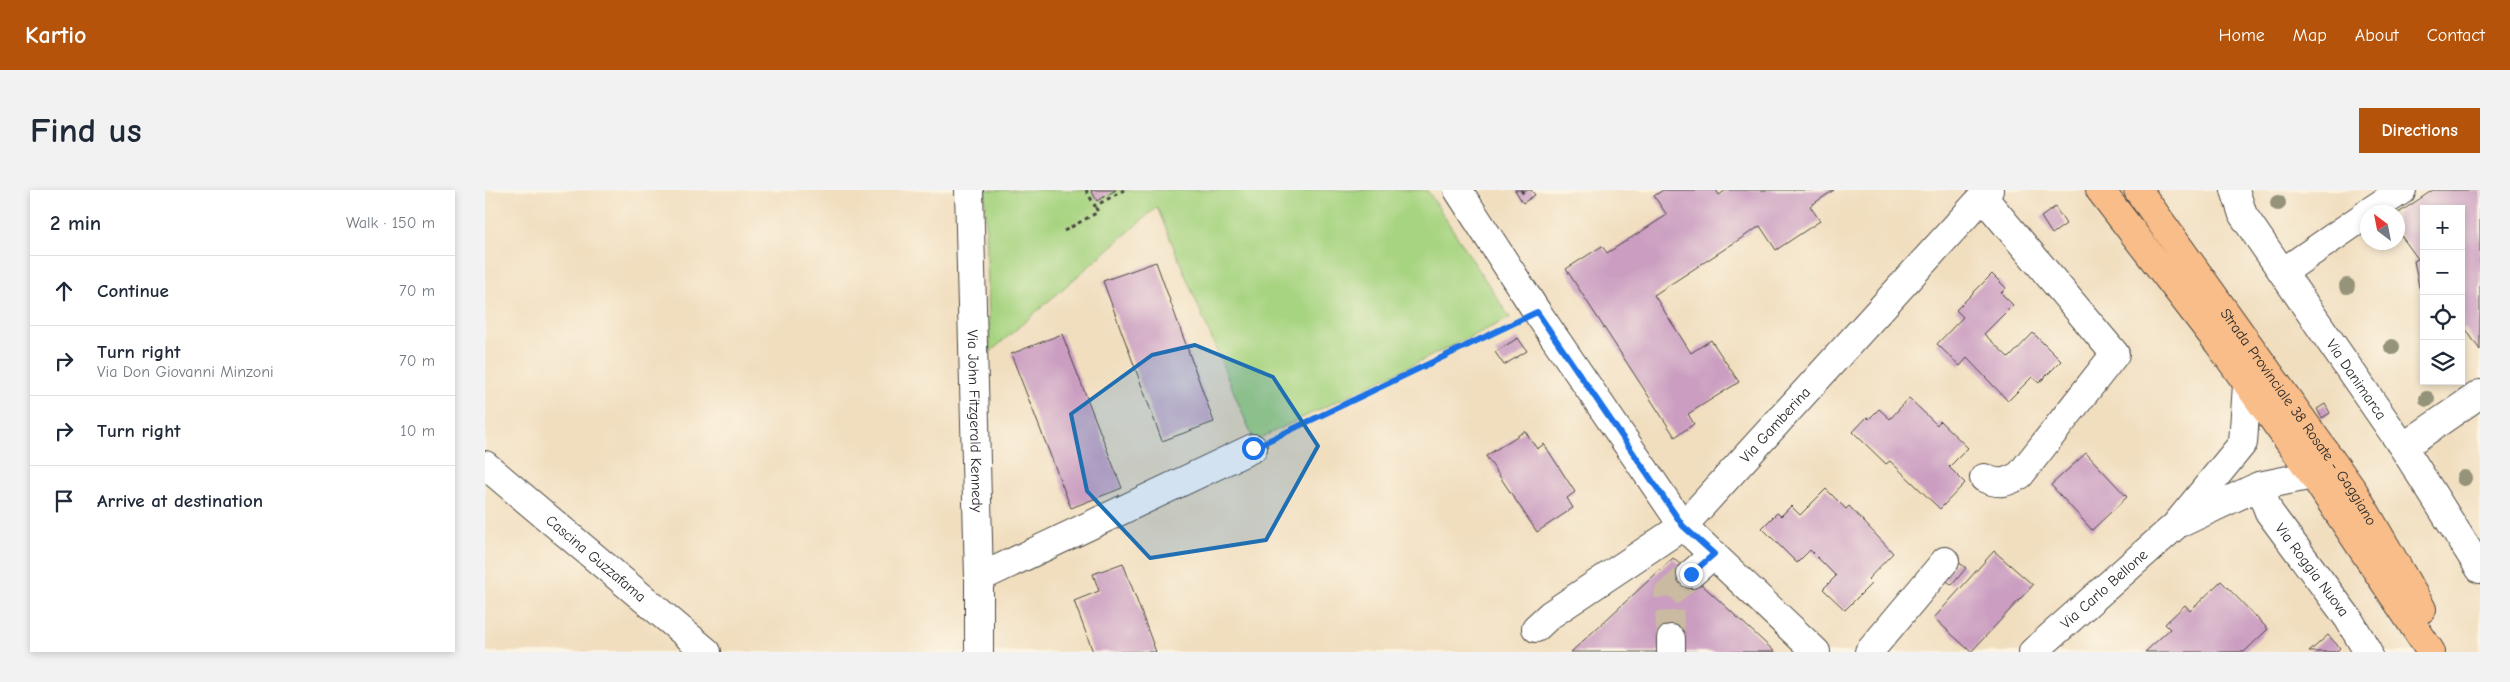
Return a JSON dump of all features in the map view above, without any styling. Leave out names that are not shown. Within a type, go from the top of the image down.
[{"type":"main road","points":[[2100,190],[2219,344],[2313,475],[2431,652]]},
{"type":"main road","name":"Strada Provinciale 38 Rosate - Gaggiano","points":[[2138,190],[2354,492],[2446,652]]},
{"type":"street","name":"Via John Fitzgerald Kennedy","points":[[969,190],[979,578],[979,652]]},
{"type":"street","points":[[1458,190],[1537,312],[1683,526],[1816,652]]},
{"type":"street","name":"Via Danimarca","points":[[2235,190],[2243,214],[2403,446],[2480,569]]},
{"type":"street","points":[[2380,205],[2402,190]]},
{"type":"street","points":[[1984,478],[1995,483],[2007,482],[2020,475],[2115,354],[1986,194]]},
{"type":"street","name":"Via Gamberina","points":[[1536,628],[1550,615],[1683,526],[1986,194]]},
{"type":"street","points":[[2283,272],[2360,219]]},
{"type":"street","name":"Via Carlo Bellone","points":[[2033,652],[2175,526],[2243,443],[2247,385]]},
{"type":"street","points":[[2403,446],[2480,394]]},
{"type":"street","points":[[979,578],[1253,448]]},
{"type":"street","name":"Cascina Guzzafama","points":[[485,465],[707,652]]},
{"type":"street","name":"Via Carlo Bellone","points":[[2175,526],[2259,486],[2313,475]]},
{"type":"street","name":"Via Roggia Nuova","points":[[2259,486],[2269,512],[2348,618],[2368,652]]},
{"type":"street","points":[[1691,574],[1714,554]]},
{"type":"street","points":[[1869,652],[1945,561]]},
{"type":"path","points":[[1064,231],[1098,212],[1086,190]]},
{"type":"path","points":[[1095,206],[1124,190]]},
{"type":"path","points":[[1521,190],[1525,196]]},
{"type":"path","points":[[1253,448],[1537,312]]},
{"type":"highlighted area","points":[[1195,345],[1273,377],[1318,446],[1266,540],[1150,558],[1087,491],[1071,414],[1152,355]]},
{"type":"green space","points":[[985,190],[1427,190],[1510,318],[1254,441],[1157,207],[990,352]]},
{"type":"building","points":[[1091,190],[1116,190],[1097,201]]},
{"type":"building","points":[[1515,190],[1531,190],[1535,195],[1523,203]]},
{"type":"building","points":[[1663,190],[1716,190],[1719,195],[1726,190],[1834,190],[1810,206],[1820,221],[1776,250],[1760,226],[1654,295],[1691,353],[1711,340],[1739,382],[1688,414],[1694,424],[1675,437],[1566,269],[1602,246],[1607,253],[1667,215],[1654,196]]},
{"type":"building","points":[[2433,190],[2480,190],[2480,350],[2465,328],[2465,205],[2420,205],[2420,288],[2414,261],[2418,259],[2405,241],[2405,209]]},
{"type":"building","points":[[2055,207],[2066,224],[2052,234],[2041,217]]},
{"type":"building","points":[[1156,262],[1214,422],[1162,441],[1103,281]]},
{"type":"building","points":[[1992,274],[2006,288],[2001,293],[2013,305],[1984,334],[2009,358],[2033,333],[2061,361],[2039,383],[2032,377],[2008,401],[1967,358],[1960,366],[1937,344],[1963,317],[1956,310]]},
{"type":"building","points":[[1062,334],[1122,488],[1071,508],[1011,354]]},
{"type":"building","points":[[1518,338],[1527,351],[1504,365],[1495,352]]},
{"type":"building","points":[[1909,398],[1937,425],[1940,421],[1968,448],[1949,467],[1965,483],[1940,509],[1890,461],[1886,464],[1853,432],[1867,417],[1869,419],[1879,409],[1890,419]]},
{"type":"building","points":[[2325,404],[2330,413],[2322,418],[2317,409]]},
{"type":"building","points":[[1525,431],[1537,449],[1544,444],[1575,492],[1567,498],[1573,508],[1537,532],[1486,456]]},
{"type":"building","points":[[2086,453],[2127,497],[2092,530],[2051,485]]},
{"type":"building","points":[[1826,489],[1846,509],[1849,506],[1893,553],[1868,579],[1872,583],[1845,610],[1823,589],[1836,576],[1810,550],[1797,563],[1762,528],[1777,513],[1781,516],[1791,506],[1800,515]]},
{"type":"building","points":[[1994,551],[2033,585],[1971,652],[1934,618]]},
{"type":"building","points":[[1673,558],[1775,652],[1684,652],[1671,639],[1657,652],[1571,652]]},
{"type":"building","points":[[1957,561],[1966,568],[1952,585],[1943,578]]},
{"type":"building","points":[[1123,563],[1156,652],[1093,652],[1074,601],[1099,591],[1093,574]]},
{"type":"building","points":[[2221,581],[2268,629],[2244,652],[2145,652],[2170,629],[2165,624],[2185,605],[2190,611]]},
{"type":"building","points":[[2328,635],[2340,648],[2336,652],[2309,652]]},
{"type":"tunnel","points":[[1671,639],[1668,594],[1691,574]]},
{"type":"route","points":[[1253,448],[1537,312],[1683,526],[1714,554],[1691,574]]}]
